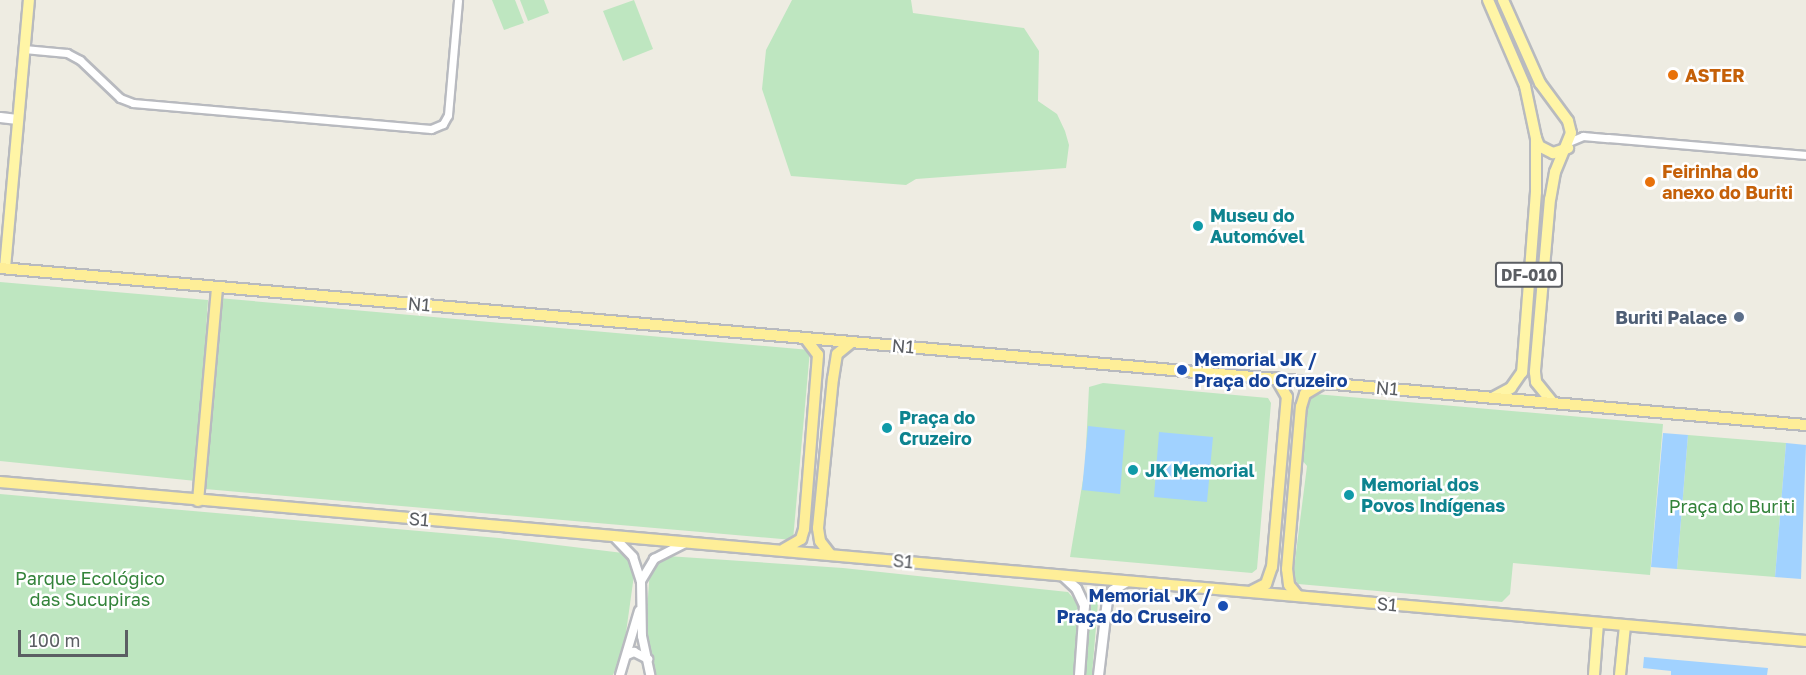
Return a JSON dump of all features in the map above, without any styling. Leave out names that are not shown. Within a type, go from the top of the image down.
[{"type":"highway","name":"N1","points":[[3,268],[217,289],[852,341],[1806,424]]},
{"type":"highway","points":[[198,501],[217,289]]},
{"type":"highway","points":[[780,550],[796,543],[804,529],[818,355],[804,338]]},
{"type":"highway","points":[[830,555],[820,541],[818,528],[833,379],[837,354],[852,341]]},
{"type":"highway","points":[[1252,591],[1266,584],[1272,567],[1287,397],[1276,378]]},
{"type":"highway","points":[[1298,596],[1289,585],[1287,569],[1301,407],[1305,394],[1323,382]]},
{"type":"highway","name":"S1","points":[[0,482],[1806,641]]},
{"type":"main road","points":[[3,268],[28,0]]},
{"type":"main road","name":"DF-010","points":[[1488,0],[1525,86],[1536,138],[1536,192],[1522,372],[1511,388],[1494,396]]},
{"type":"main road","points":[[1503,0],[1540,83],[1568,122],[1570,144],[1553,153],[1539,146],[1536,138]]},
{"type":"main road","points":[[0,117],[17,118]]},
{"type":"main road","name":"DF-010","points":[[1552,402],[1536,382],[1535,372],[1550,199],[1555,172],[1570,144]]},
{"type":"main road","points":[[1062,575],[1076,588],[1084,605],[1079,675]]},
{"type":"main road","points":[[1098,675],[1107,599],[1112,590],[1127,581]]},
{"type":"main road","points":[[1593,675],[1598,623]]},
{"type":"main road","points":[[1620,675],[1625,626]]},
{"type":"street","points":[[24,49],[67,53],[81,60],[120,98],[133,103],[431,129],[443,124],[448,115],[458,0]]},
{"type":"street","points":[[1570,144],[1583,136],[1806,155]]},
{"type":"street","points":[[613,536],[633,556],[642,581],[641,602],[650,675]]},
{"type":"street","points":[[642,581],[654,559],[686,543]]},
{"type":"street","points":[[620,675],[641,602]]},
{"type":"street","points":[[627,655],[634,652],[648,659]]},
{"type":"green space","points":[[492,0],[515,0],[524,23],[504,30]]},
{"type":"green space","points":[[520,0],[544,0],[549,13],[528,21]]},
{"type":"green space","points":[[634,0],[653,49],[623,61],[603,11]]},
{"type":"green space","points":[[792,0],[911,0],[913,13],[1024,28],[1039,51],[1038,101],[1057,114],[1065,131],[1069,145],[1066,168],[916,179],[906,185],[791,176],[762,89],[766,50]]},
{"type":"green space","points":[[0,282],[208,300],[196,481],[0,461]]},
{"type":"green space","points":[[218,298],[810,350],[793,540],[205,489]]},
{"type":"green space","points":[[1103,383],[1268,398],[1271,403],[1257,569],[1252,573],[1070,557],[1085,468],[1089,387]]},
{"type":"green space","points":[[1315,394],[1663,424],[1650,575],[1513,563],[1510,594],[1502,602],[1298,584],[1293,576],[1307,466],[1302,460],[1307,400]]},
{"type":"green space","name":"Praça do Buriti","points":[[1688,435],[1786,443],[1775,577],[1677,569]]},
{"type":"green space","name":"Parque Ecológico das Sucupiras","points":[[0,494],[499,538],[623,553],[635,568],[624,647],[613,675],[0,675]]},
{"type":"green space","points":[[667,556],[843,568],[1068,592],[1080,606],[1074,675],[654,675],[646,624],[650,569]]},
{"type":"green space","points":[[1090,589],[1099,590],[1092,675],[1082,675]]},
{"type":"water","points":[[1088,426],[1125,430],[1120,494],[1082,490]]},
{"type":"water","points":[[1159,432],[1213,437],[1207,502],[1154,497]]},
{"type":"water","points":[[1663,433],[1688,435],[1677,569],[1651,567]]},
{"type":"water","points":[[1786,443],[1806,445],[1801,579],[1775,577]]},
{"type":"water","points":[[1644,657],[1768,668],[1767,675],[1671,675],[1671,671],[1643,668]]},
{"type":"place","name":"ASTER","points":[[1673,75]]},
{"type":"place","name":"Feirinha do anexo do Buriti","points":[[1650,182]]},
{"type":"place","name":"Museu do Automóvel","points":[[1198,226]]},
{"type":"place","name":"Buriti Palace","points":[[1739,317]]},
{"type":"place","name":"Memorial JK / Praça do Cruzeiro","points":[[1182,370]]},
{"type":"place","name":"Praça do Cruzeiro","points":[[887,428]]},
{"type":"place","name":"JK Memorial","points":[[1133,470]]},
{"type":"place","name":"Memorial dos Povos Indígenas","points":[[1349,495]]},
{"type":"place","name":"Memorial JK / Praça do Cruseiro","points":[[1223,606]]}]
